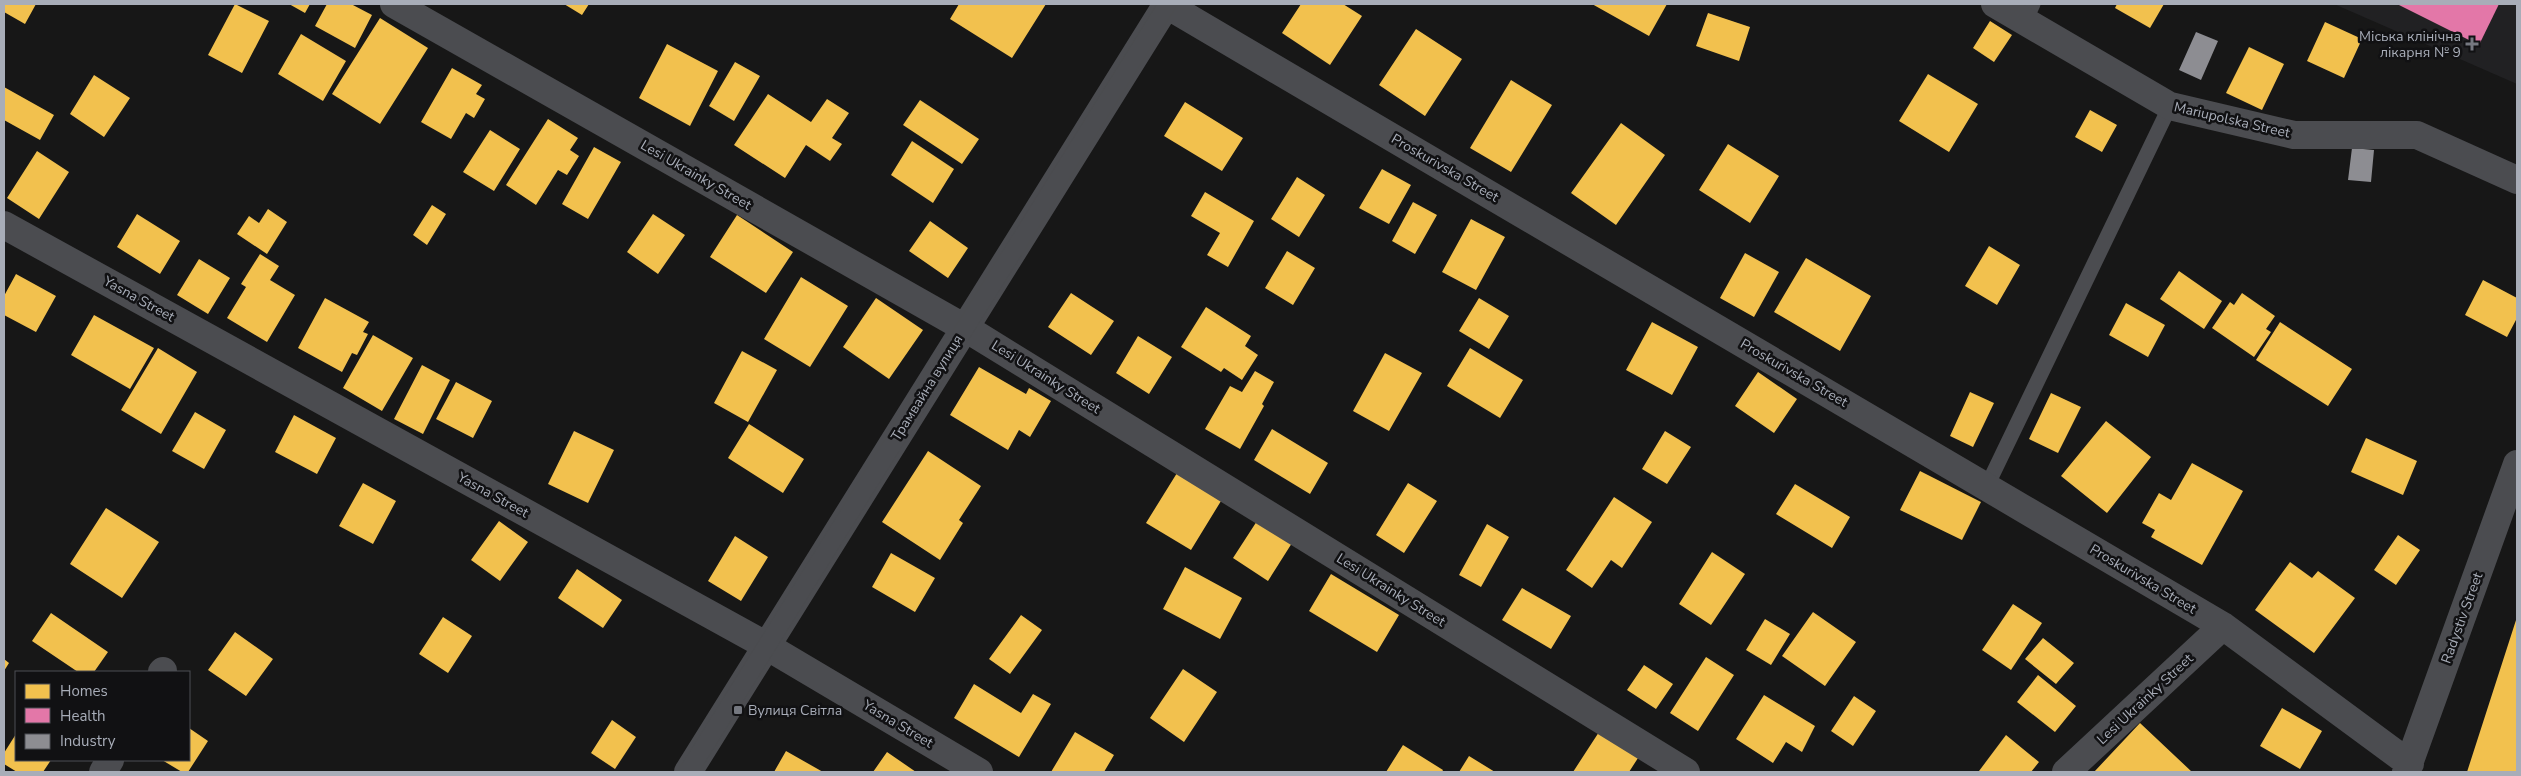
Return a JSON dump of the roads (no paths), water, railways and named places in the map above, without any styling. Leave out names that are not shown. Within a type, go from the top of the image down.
[{"type":"street","name":"Lesi Ukrainky Street","points":[[394,4],[965,328],[1686,772]]},
{"type":"street","name":"Трамвайна вулиця","points":[[688,772],[1166,4]]},
{"type":"street","name":"Proskurivska Street","points":[[1166,4],[2223,626],[2408,768]]},
{"type":"street","name":"Mariupolska Street","points":[[1995,4],[2029,13],[2170,106],[2294,135],[2418,135],[2517,180]]},
{"type":"street","name":"Yasna Street","points":[[4,225],[766,646],[979,772]]},
{"type":"street","name":"Radystiv Street","points":[[2408,768],[2517,464]]},
{"type":"street","name":"Lesi Ukrainky Street","points":[[2066,772],[2223,626]]},
{"type":"street","points":[[103,772],[109,761]]},
{"type":"lane","points":[[1987,486],[2170,106]]},
{"type":"tram line","points":[[677,772],[1157,4]]},
{"type":"tram line","points":[[699,772],[1178,4]]},
{"type":"place","name":"Міська клінічна лікарня № 9","points":[[2472,44]]},
{"type":"place","name":"Вулиця Світла","points":[[738,710]]}]
